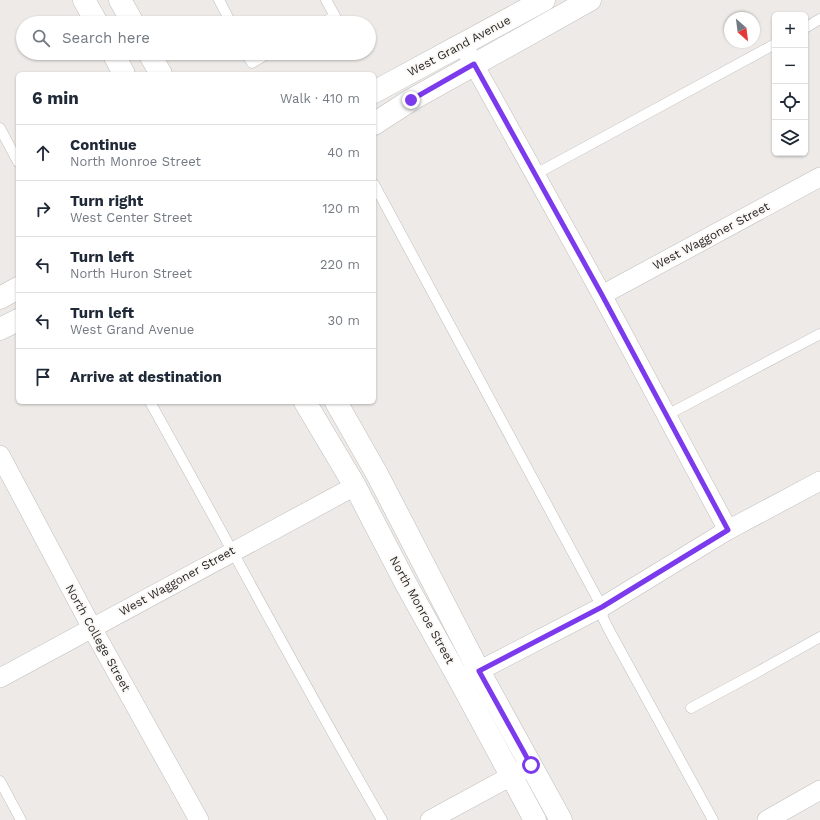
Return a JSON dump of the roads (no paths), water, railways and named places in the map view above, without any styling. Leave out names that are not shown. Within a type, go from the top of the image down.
[{"type":"street","points":[[84,0],[93,16]]},
{"type":"street","points":[[120,0],[129,16]]},
{"type":"street","name":"West Grand Avenue","points":[[376,91],[544,0]]},
{"type":"street","name":"West Grand Avenue","points":[[376,123],[411,100],[590,0]]},
{"type":"street","points":[[462,43],[602,295],[728,530]]},
{"type":"street","points":[[117,60],[123,72]]},
{"type":"street","points":[[153,60],[159,72]]},
{"type":"street","name":"West Waggoner Street","points":[[602,295],[820,177]]},
{"type":"street","points":[[0,298],[16,289]]},
{"type":"street","points":[[0,329],[16,321]]},
{"type":"street","name":"North Monroe Street","points":[[306,404],[355,486],[406,584],[531,765],[561,820]]},
{"type":"street","name":"North Monroe Street","points":[[337,404],[376,474],[470,676],[511,776],[535,820]]},
{"type":"street","name":"North College Street","points":[[0,455],[92,628],[199,820]]},
{"type":"street","points":[[470,676],[602,607],[728,530],[820,481]]},
{"type":"street","name":"West Waggoner Street","points":[[0,678],[355,486]]},
{"type":"street","points":[[430,820],[531,765]]},
{"type":"street","points":[[767,820],[820,790]]},
{"type":"lane","points":[[219,0],[227,16]]},
{"type":"lane","points":[[326,0],[335,16]]},
{"type":"lane","points":[[808,26],[820,20]]},
{"type":"lane","points":[[534,175],[772,46]]},
{"type":"lane","points":[[0,128],[16,158]]},
{"type":"lane","points":[[376,188],[602,607],[604,618],[609,630],[713,820]]},
{"type":"lane","points":[[667,415],[820,334]]},
{"type":"lane","points":[[151,404],[335,738],[382,820]]},
{"type":"lane","points":[[691,708],[820,637]]},
{"type":"lane","points":[[0,781],[21,820]]}]
